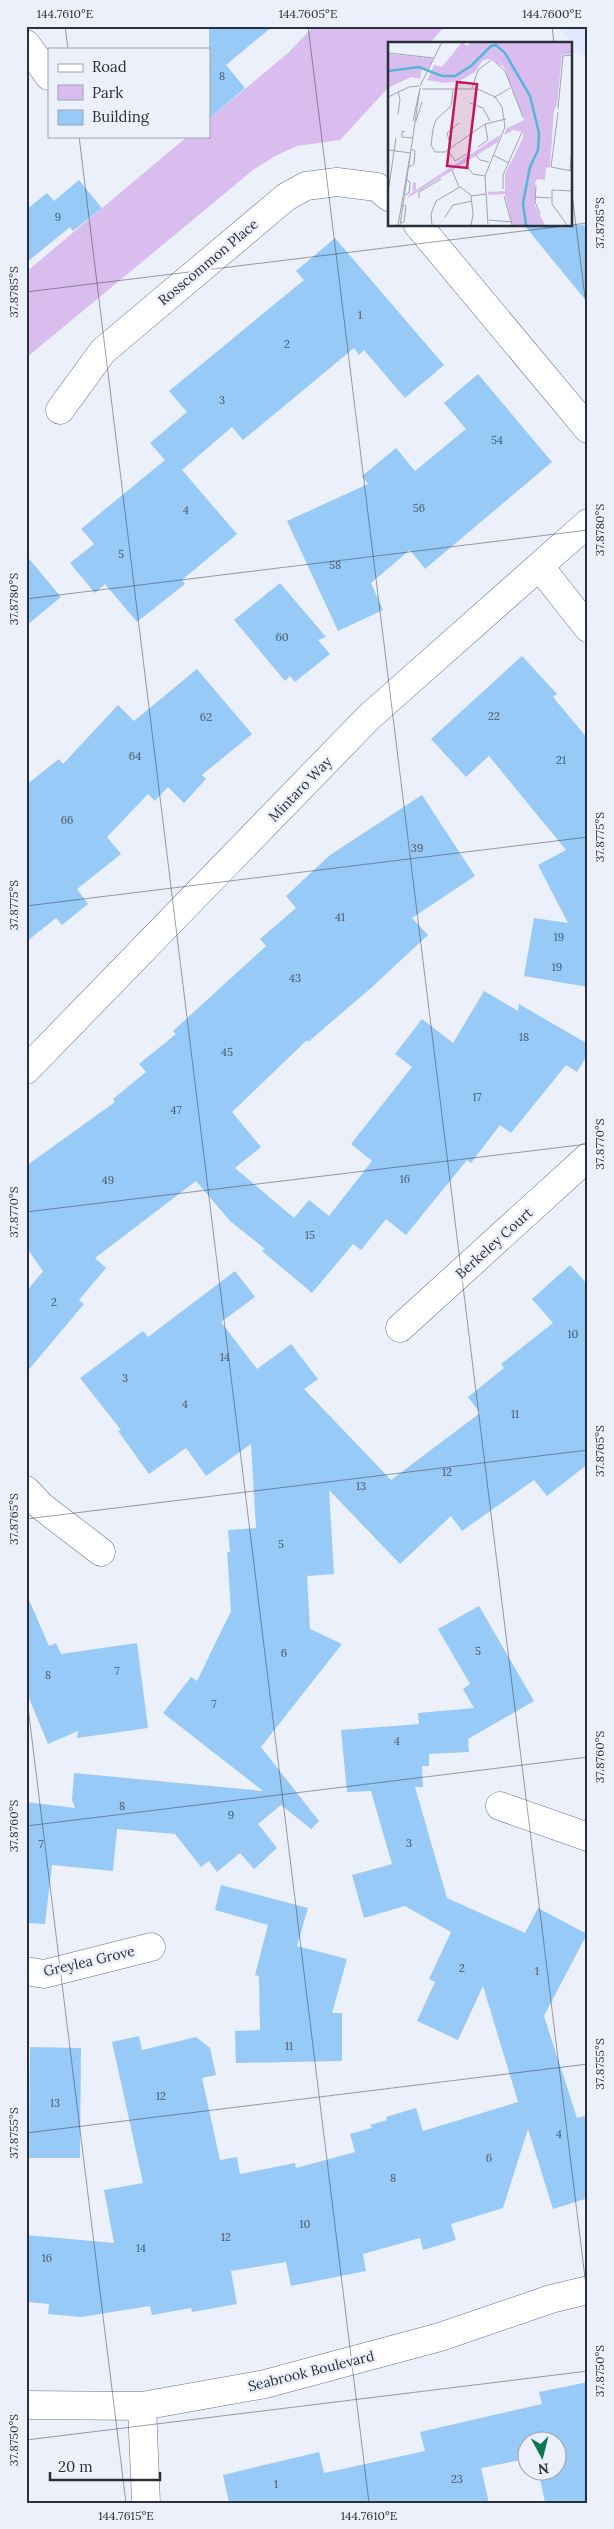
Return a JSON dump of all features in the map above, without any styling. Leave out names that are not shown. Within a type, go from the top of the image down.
[{"type":"street","points":[[26,44],[48,75]]},
{"type":"street","name":"Rosscommon Place","points":[[60,410],[103,350],[286,197],[306,186],[337,182],[377,187],[388,196]]},
{"type":"street","points":[[419,226],[588,429]]},
{"type":"street","name":"Mintaro Way","points":[[26,1070],[369,717],[588,523]]},
{"type":"street","points":[[540,567],[588,628]]},
{"type":"street","name":"Berkeley Court","points":[[400,1328],[588,1157]]},
{"type":"street","points":[[26,1490],[41,1506],[101,1552]]},
{"type":"street","points":[[500,1806],[588,1837]]},
{"type":"street","name":"Greylea Grove","points":[[26,1971],[44,1974],[151,1947]]},
{"type":"street","name":"Seabrook Boulevard","points":[[26,2405],[142,2406],[265,2384],[440,2337],[551,2299],[588,2290]]},
{"type":"street","points":[[142,2406],[146,2503]]},
{"type":"shaded area","points":[[558,26],[588,26],[588,62],[572,42]]},
{"type":"green space","points":[[314,26],[445,26],[431,42],[388,42],[388,88],[340,140],[297,146],[275,156],[253,170],[26,358],[26,272],[186,138],[210,138],[210,118],[288,53]]},
{"type":"building","points":[[209,26],[273,26],[226,65],[245,88],[210,118],[210,48]]},
{"type":"building","points":[[79,180],[102,208],[73,231],[70,227],[26,263],[26,210],[47,193],[54,201]]},
{"type":"building","points":[[588,225],[588,303],[525,226]]},
{"type":"building","points":[[335,238],[444,365],[405,398],[364,350],[359,355],[354,348],[243,440],[232,427],[182,470],[237,534],[182,580],[185,584],[137,622],[105,584],[95,593],[70,563],[94,544],[81,529],[165,460],[150,443],[187,412],[169,391],[304,280],[296,271]]},
{"type":"building","points":[[478,374],[552,462],[425,569],[410,550],[371,583],[383,610],[338,631],[287,521],[368,484],[362,476],[396,448],[415,471],[466,429],[444,403]]},
{"type":"building","points":[[26,555],[61,597],[26,626]]},
{"type":"building","points":[[280,583],[326,637],[318,640],[330,654],[295,682],[290,676],[285,681],[234,620]]},
{"type":"building","points":[[522,656],[557,694],[553,697],[588,739],[588,987],[524,976],[534,918],[568,923],[538,865],[566,850],[489,756],[466,777],[431,739]]},
{"type":"building","points":[[197,669],[252,734],[202,775],[206,779],[184,803],[168,787],[155,801],[148,794],[107,837],[121,854],[77,889],[88,904],[62,925],[56,918],[26,942],[26,785],[59,759],[63,764],[118,705],[134,721]]},
{"type":"building","points":[[422,795],[475,876],[412,918],[428,935],[371,988],[308,1042],[307,1040],[232,1112],[261,1147],[235,1168],[294,1218],[309,1200],[329,1216],[372,1161],[351,1144],[412,1067],[395,1054],[422,1019],[453,1043],[484,991],[518,1011],[519,1004],[588,1044],[588,1054],[577,1072],[566,1065],[511,1133],[500,1125],[471,1163],[467,1160],[406,1235],[386,1219],[361,1250],[353,1244],[312,1293],[262,1251],[265,1249],[230,1221],[196,1181],[95,1258],[106,1268],[79,1300],[84,1304],[26,1373],[26,1292],[43,1271],[26,1247],[26,1166],[115,1102],[113,1099],[146,1072],[139,1064],[176,1034],[173,1031],[266,946],[260,939],[296,908],[286,896],[330,855]]},
{"type":"building","points":[[570,1265],[588,1285],[588,1464],[547,1496],[534,1480],[462,1531],[451,1516],[400,1564],[329,1490],[334,1574],[307,1576],[310,1629],[342,1644],[261,1747],[319,1821],[311,1829],[281,1805],[258,1824],[277,1848],[254,1869],[240,1853],[217,1872],[209,1861],[201,1867],[175,1834],[117,1829],[113,1871],[52,1865],[45,1924],[26,1923],[26,1802],[75,1808],[72,1800],[74,1773],[263,1791],[163,1713],[191,1677],[197,1681],[231,1611],[227,1552],[230,1552],[228,1530],[256,1528],[251,1444],[206,1476],[186,1448],[149,1474],[118,1431],[121,1430],[80,1378],[143,1331],[148,1337],[235,1271],[255,1297],[221,1322],[257,1369],[291,1344],[318,1379],[304,1389],[391,1480],[480,1413],[468,1397],[504,1368],[501,1364],[553,1323],[532,1299]]},
{"type":"building","points":[[26,1593],[49,1646],[56,1643],[61,1654],[137,1643],[148,1728],[77,1738],[78,1731],[48,1744],[26,1691]]},
{"type":"building","points":[[479,1606],[534,1701],[468,1739],[469,1752],[429,1754],[429,1766],[422,1766],[423,1787],[415,1787],[447,1898],[525,1933],[538,1908],[587,1934],[544,2016],[577,2118],[588,2115],[588,2198],[553,2209],[528,2129],[503,2208],[451,2224],[456,2240],[423,2250],[420,2238],[363,2254],[366,2271],[291,2286],[286,2262],[231,2271],[237,2304],[192,2312],[191,2308],[152,2315],[150,2306],[81,2317],[48,2314],[49,2304],[26,2302],[26,2235],[114,2243],[104,2190],[143,2183],[112,2042],[139,2036],[142,2050],[196,2037],[210,2048],[216,2075],[202,2078],[220,2160],[237,2157],[240,2174],[295,2163],[296,2168],[355,2152],[350,2134],[372,2128],[370,2125],[387,2120],[386,2117],[416,2108],[423,2131],[518,2102],[483,1986],[458,2040],[417,2021],[435,1982],[429,1979],[451,1932],[405,1906],[364,1918],[352,1875],[392,1864],[371,1791],[347,1792],[341,1730],[419,1724],[418,1713],[474,1708],[463,1689],[470,1684],[438,1629]]},
{"type":"building","points":[[221,1885],[308,1908],[297,1946],[347,1959],[332,2013],[342,2013],[342,2061],[236,2063],[235,2031],[260,2030],[259,1976],[255,1975],[268,1925],[215,1910]]},
{"type":"building","points":[[30,2047],[81,2048],[80,2158],[29,2158]]},
{"type":"building","points":[[588,2382],[588,2503],[545,2503],[541,2482],[566,2482],[566,2432],[516,2432],[516,2461],[481,2468],[489,2503],[229,2503],[223,2475],[319,2452],[324,2473],[425,2451],[420,2432],[542,2404],[539,2392]]}]
